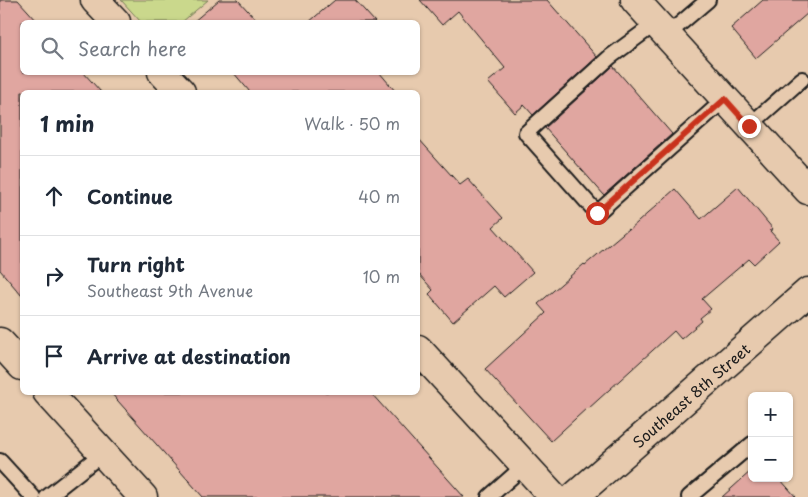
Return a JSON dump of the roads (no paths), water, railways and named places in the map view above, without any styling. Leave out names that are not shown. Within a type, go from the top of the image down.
[{"type":"main road","points":[[95,0],[114,20]]},
{"type":"main road","points":[[635,0],[808,190]]},
{"type":"main road","points":[[165,75],[179,90]]},
{"type":"main road","name":"Southeast 8th Street","points":[[574,497],[808,292]]},
{"type":"main road","points":[[0,342],[20,364]]},
{"type":"main road","points":[[420,351],[554,497]]},
{"type":"main road","points":[[50,395],[143,497]]},
{"type":"lane","points":[[700,2],[662,29],[610,57],[526,133],[597,213],[725,99]]},
{"type":"lane","points":[[749,126],[802,79]]},
{"type":"lane","points":[[689,497],[748,447]]},
{"type":"lane","points":[[47,497],[103,453]]},
{"type":"lane","points":[[0,461],[34,497]]},
{"type":"lane","points":[[489,497],[525,465]]}]
